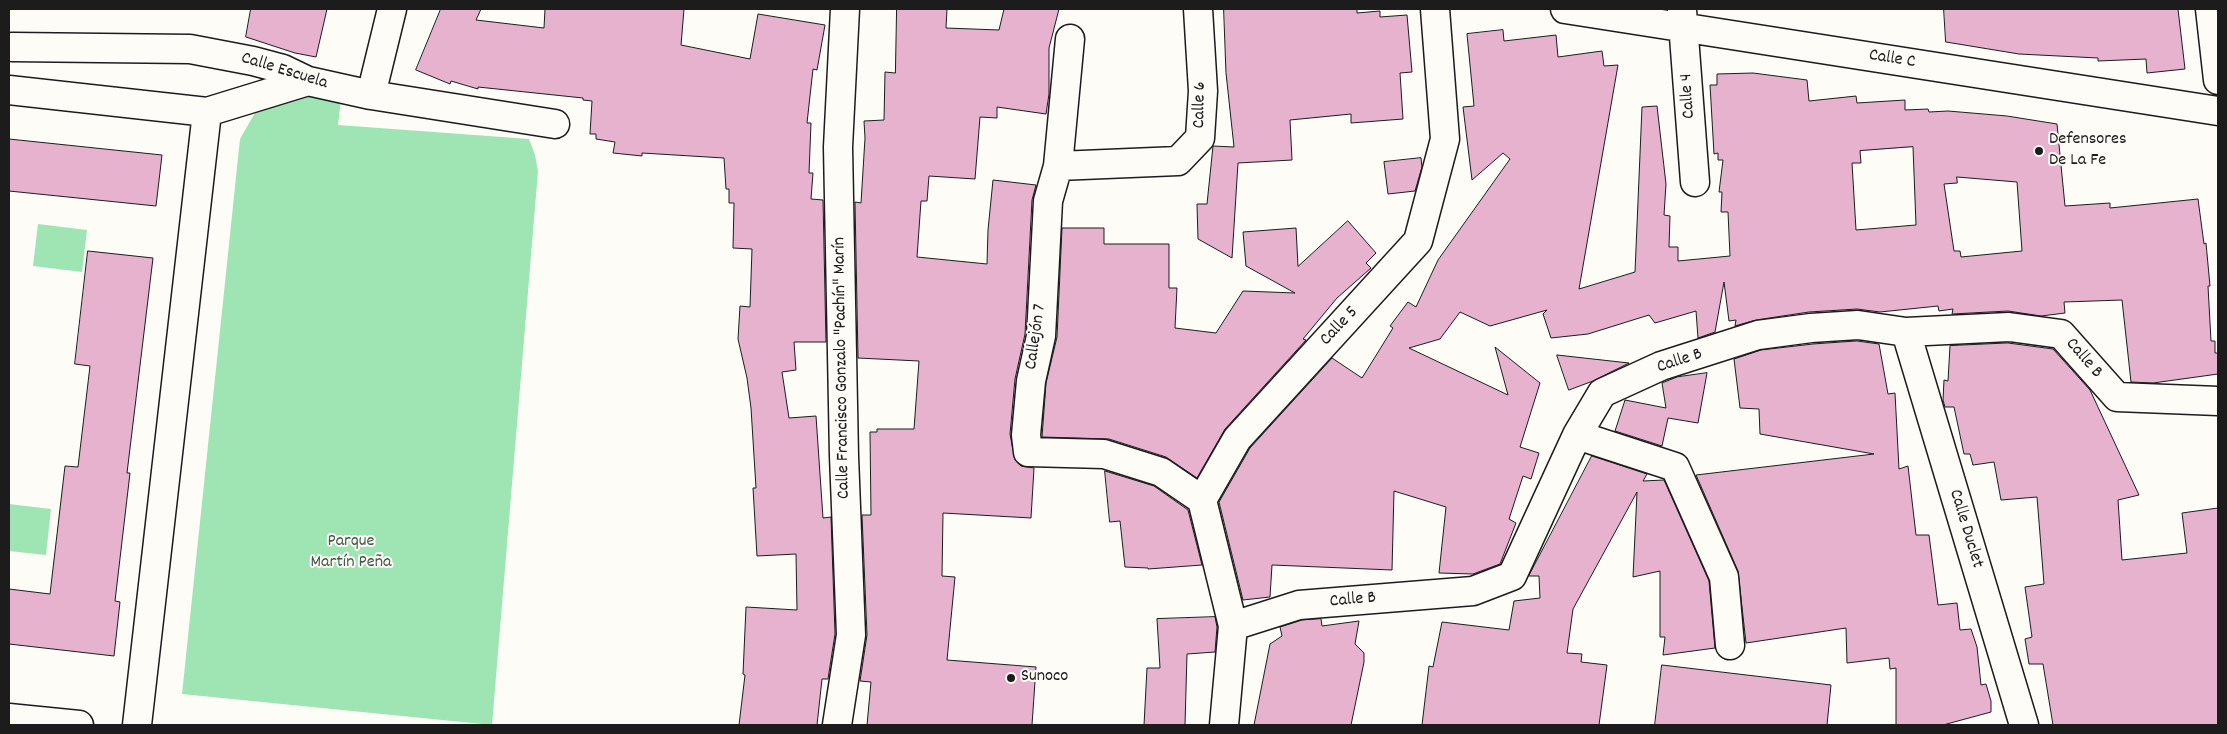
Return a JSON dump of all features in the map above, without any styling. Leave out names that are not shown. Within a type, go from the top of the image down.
[{"type":"street","points":[[371,96],[392,9]]},
{"type":"street","name":"Calle Francisco Gonzalo \"Pachín\" Marín","points":[[837,725],[852,635],[844,456],[838,147],[845,9]]},
{"type":"street","name":"Calle 6","points":[[1058,166],[1178,161],[1200,138],[1203,91],[1198,9]]},
{"type":"street","name":"Calle 5","points":[[1202,500],[1236,439],[1418,241],[1445,139],[1435,9]]},
{"type":"street","name":"Calle C","points":[[1565,9],[1683,18],[2218,111]]},
{"type":"street","points":[[2210,9],[2218,80]]},
{"type":"street","name":"Calle 4","points":[[1683,18],[1695,182]]},
{"type":"street","name":"Callejón 7","points":[[1070,39],[1058,166],[1048,201],[1040,336],[1030,381],[1027,426],[1028,452],[1104,454],[1161,472],[1202,500]]},
{"type":"street","name":"Calle Escuela","points":[[12,47],[190,49],[253,60],[282,69],[308,81],[371,96],[555,124]]},
{"type":"street","points":[[9,90],[207,112],[308,81]]},
{"type":"street","points":[[137,725],[207,112]]},
{"type":"street","name":"Calle B","points":[[1233,626],[1299,605],[1473,591],[1512,576],[1578,435],[1602,393],[1661,366],[1758,336],[1811,328],[1858,325],[1906,332],[2009,327],[2061,334],[2116,397],[2218,401]]},
{"type":"street","name":"Calle Duclet","points":[[1906,332],[2024,725]]},
{"type":"street","points":[[1578,435],[1676,467],[1724,577],[1730,645]]},
{"type":"street","points":[[1202,500],[1233,626],[1224,725]]},
{"type":"street","points":[[9,718],[79,725]]},
{"type":"green space","name":"Parque Martín Peña","points":[[309,90],[342,90],[338,125],[529,139],[535,155],[538,171],[492,725],[182,694],[240,139],[256,111]]},
{"type":"green space","points":[[38,224],[87,230],[82,272],[33,266]]},
{"type":"green space","points":[[9,504],[51,509],[46,555],[9,551]]},
{"type":"building","points":[[251,9],[327,9],[316,57],[295,53],[246,37]]},
{"type":"building","points":[[441,9],[481,9],[476,20],[544,28],[545,9],[684,9],[681,45],[750,59],[758,14],[825,25],[817,70],[813,69],[807,123],[811,123],[809,173],[813,173],[811,199],[823,200],[826,342],[794,342],[796,370],[782,372],[789,418],[816,416],[823,518],[831,517],[835,634],[828,679],[822,679],[817,725],[739,725],[745,675],[743,674],[746,607],[797,610],[796,554],[757,556],[753,488],[756,488],[751,408],[747,378],[738,339],[740,306],[750,307],[752,249],[733,248],[734,203],[729,203],[729,189],[726,189],[724,158],[642,153],[642,156],[613,153],[615,142],[596,139],[596,134],[590,134],[592,101],[583,100],[583,98],[478,87],[478,89],[451,81],[450,84],[416,70]]},
{"type":"building","points":[[897,9],[947,9],[946,28],[999,30],[1004,9],[1059,9],[1049,48],[1049,94],[1046,114],[997,107],[997,118],[980,117],[975,179],[929,176],[927,201],[921,201],[917,257],[987,264],[993,180],[1036,185],[1032,200],[1025,334],[1015,379],[1010,434],[1015,460],[1021,466],[1034,468],[1031,518],[943,513],[942,576],[955,577],[947,660],[1036,667],[1032,725],[867,725],[871,682],[860,681],[867,635],[862,515],[871,515],[870,432],[877,432],[877,429],[914,429],[919,361],[858,358],[855,202],[861,203],[865,138],[864,121],[884,120],[885,72],[895,73]]},
{"type":"building","points":[[1224,9],[1357,9],[1357,13],[1380,11],[1380,17],[1407,15],[1412,72],[1400,73],[1403,119],[1351,123],[1351,114],[1290,120],[1292,160],[1238,163],[1232,258],[1198,239],[1197,204],[1207,204],[1213,146],[1234,147],[1226,73]]},
{"type":"building","points":[[1944,9],[2178,9],[2185,69],[2147,73],[2146,59],[2098,61],[2098,58],[2019,54],[1946,42]]},
{"type":"building","points":[[1503,30],[1504,41],[1556,35],[1558,57],[1602,51],[1604,66],[1618,65],[1579,289],[1635,272],[1642,107],[1657,106],[1666,184],[1664,215],[1670,216],[1669,247],[1678,247],[1678,261],[1730,256],[1728,212],[1721,212],[1722,192],[1719,192],[1723,160],[1718,160],[1718,153],[1714,154],[1710,85],[1717,85],[1717,74],[1753,73],[1807,80],[1809,101],[1856,96],[1857,103],[1905,100],[1905,110],[1928,109],[1929,112],[1948,111],[2007,116],[2057,124],[2065,206],[2110,203],[2110,208],[2198,199],[2204,244],[2206,243],[2210,286],[2208,286],[2211,341],[2215,341],[2215,353],[2218,353],[2218,374],[2153,383],[2131,382],[2122,300],[2064,302],[2065,313],[2041,316],[2008,311],[1952,314],[1953,309],[1939,311],[1938,306],[1880,312],[1857,309],[1809,312],[1756,320],[1735,326],[1736,320],[1729,321],[1724,282],[1715,332],[1698,338],[1696,311],[1655,323],[1649,315],[1588,334],[1551,338],[1543,314],[1547,310],[1490,326],[1460,312],[1440,339],[1409,348],[1508,395],[1495,347],[1540,383],[1520,447],[1539,453],[1531,479],[1523,476],[1509,519],[1516,523],[1500,564],[1473,574],[1439,573],[1446,507],[1394,491],[1392,570],[1272,565],[1270,597],[1243,600],[1219,502],[1250,448],[1332,358],[1362,378],[1393,328],[1390,326],[1408,302],[1416,307],[1438,260],[1510,159],[1503,153],[1472,180],[1463,107],[1474,106],[1467,34]],"holes":[[[1913,147],[1916,225],[1856,230],[1852,163],[1861,163],[1860,151]],[[1957,177],[2017,182],[2022,251],[1961,257],[1960,251],[1954,251],[1944,184],[1957,183]]]},
{"type":"building","points":[[9,139],[162,155],[156,206],[9,191]]},
{"type":"building","points":[[1421,158],[1422,167],[1415,191],[1388,194],[1384,162]]},
{"type":"building","points":[[1348,221],[1376,253],[1366,263],[1371,268],[1337,298],[1303,339],[1306,340],[1225,429],[1197,478],[1166,457],[1109,439],[1042,437],[1046,383],[1057,337],[1062,228],[1104,228],[1104,244],[1169,244],[1169,288],[1177,288],[1175,328],[1216,333],[1243,291],[1295,293],[1246,266],[1243,232],[1296,228],[1298,266]]},
{"type":"building","points":[[88,251],[153,258],[127,473],[130,473],[115,601],[120,602],[114,656],[9,644],[9,589],[50,594],[65,466],[78,467],[90,366],[75,364]]},
{"type":"building","points":[[1857,341],[1879,344],[1888,394],[1895,393],[1899,469],[1908,466],[1916,535],[1929,535],[1938,605],[1957,603],[1960,630],[1971,629],[1977,647],[1981,685],[1986,684],[1991,701],[1991,712],[1943,725],[1896,725],[1896,668],[1890,669],[1889,658],[1847,663],[1846,628],[1746,643],[1738,571],[1696,475],[1874,454],[1760,434],[1759,409],[1740,408],[1734,359],[1761,350]]},
{"type":"building","points":[[2008,343],[2053,349],[2090,390],[2139,495],[2118,500],[2122,560],[2187,553],[2182,513],[2218,508],[2218,725],[2053,725],[2043,664],[2029,664],[2025,639],[2032,637],[2025,587],[2044,584],[2037,497],[2001,500],[1994,462],[1973,465],[1970,454],[1964,454],[1954,407],[1945,407],[1943,400],[1944,380],[1948,381],[1950,346]]},
{"type":"building","points":[[1557,355],[1629,363],[1593,381],[1569,390]]},
{"type":"building","points":[[1707,373],[1698,423],[1668,418],[1662,446],[1615,431],[1625,400],[1666,408],[1662,383],[1677,377]]},
{"type":"building","points":[[1592,456],[1647,474],[1643,481],[1664,480],[1709,581],[1715,648],[1663,655],[1665,637],[1660,637],[1660,571],[1633,577],[1637,492],[1573,609],[1567,653],[1582,654],[1581,662],[1607,665],[1599,725],[1422,725],[1429,666],[1433,667],[1442,622],[1509,630],[1514,601],[1540,598],[1539,576],[1529,576]]},
{"type":"building","points":[[1105,471],[1154,486],[1188,510],[1202,565],[1148,569],[1125,567],[1120,521],[1110,522]]},
{"type":"building","points":[[1215,617],[1217,627],[1215,652],[1187,654],[1185,725],[1144,725],[1147,668],[1160,668],[1157,619]]},
{"type":"building","points":[[1321,619],[1322,626],[1359,621],[1355,644],[1364,653],[1364,662],[1351,725],[1254,725],[1270,644],[1282,636],[1280,627],[1302,620]]},
{"type":"building","points":[[1662,665],[1831,685],[1827,725],[1655,725]]},
{"type":"place","name":"Defensores De La Fe","points":[[2039,151]]},
{"type":"place","name":"Sunoco","points":[[1011,678]]}]
